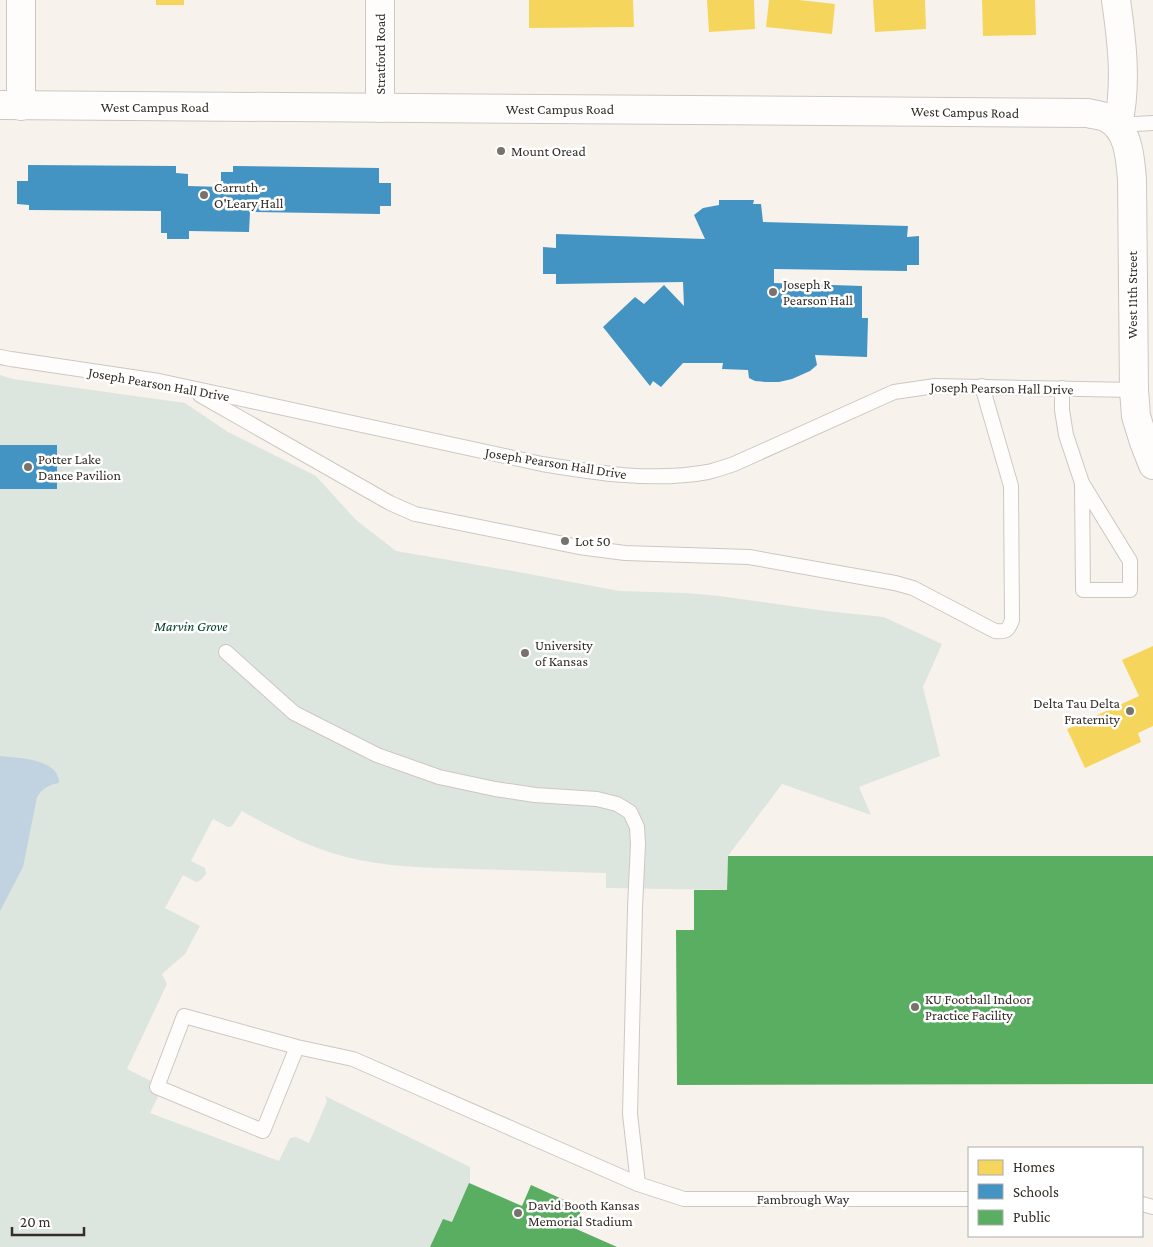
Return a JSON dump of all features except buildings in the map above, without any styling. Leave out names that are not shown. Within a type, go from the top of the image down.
[{"type":"street","points":[[10,106],[21,0]]},
{"type":"street","name":"Stratford Road","points":[[380,0],[380,108]]},
{"type":"street","points":[[1116,0],[1121,37],[1123,92],[1118,126]]},
{"type":"street","name":"West Campus Road","points":[[10,106],[1088,113],[1107,118],[1118,126]]},
{"type":"street","name":"West 11th Street","points":[[1118,126],[1128,148],[1132,179],[1134,390],[1136,416],[1150,449]]},
{"type":"lane","points":[[1118,126],[1153,123]]},
{"type":"lane","name":"Joseph Pearson Hall Drive","points":[[0,357],[158,381],[542,464],[629,476],[672,476],[709,472],[736,463],[894,392],[935,386],[1134,390]]},
{"type":"lane","points":[[187,388],[390,503],[415,514],[579,547],[625,553],[749,557],[895,583],[913,588],[995,631],[1004,632],[1009,628],[1012,620],[1011,486],[982,386]]},
{"type":"lane","points":[[1062,388],[1062,410],[1066,435],[1082,484],[1130,561],[1130,590],[1083,590],[1082,484]]},
{"type":"lane","points":[[226,652],[294,713],[377,755],[439,777],[495,790],[535,796],[597,799],[617,804],[630,812],[637,827],[638,844],[630,1114],[638,1184]]},
{"type":"lane","name":"Fambrough Way","points":[[297,1047],[263,1131],[157,1087],[184,1016],[297,1047],[353,1059],[638,1184],[684,1199],[968,1199]]},
{"type":"green space","name":"Marvin Grove","points":[[0,375],[13,379],[185,403],[228,432],[316,476],[356,520],[396,551],[619,591],[720,596],[884,617],[942,644],[923,687],[940,756],[859,787],[871,815],[782,784],[728,856],[727,890],[606,888],[606,873],[438,868],[373,863],[342,856],[303,842],[278,831],[242,811],[232,826],[228,827],[213,819],[191,861],[205,868],[206,874],[201,880],[196,882],[183,875],[165,908],[200,926],[185,954],[162,974],[167,984],[127,1069],[163,1087],[150,1113],[279,1161],[290,1138],[296,1137],[309,1143],[327,1101],[325,1096],[470,1167],[470,1183],[522,1206],[531,1185],[582,1208],[574,1228],[617,1247],[0,1247]]},
{"type":"water","points":[[0,756],[26,759],[45,764],[57,775],[59,783],[46,787],[37,797],[23,867],[0,911]]},
{"type":"place","name":"Mount Oread","points":[[501,151]]},
{"type":"place","name":"Carruth - O'Leary Hall","points":[[204,195]]},
{"type":"place","name":"Joseph R Pearson Hall","points":[[773,292]]},
{"type":"place","name":"Potter Lake Dance Pavilion","points":[[28,467]]},
{"type":"place","name":"Lot 50","points":[[565,541]]},
{"type":"place","name":"University of Kansas","points":[[525,653]]},
{"type":"place","name":"Delta Tau Delta Fraternity","points":[[1130,711]]},
{"type":"place","name":"KU Football Indoor Practice Facility","points":[[915,1007]]},
{"type":"place","name":"David Booth Kansas Memorial Stadium","points":[[518,1213]]}]
